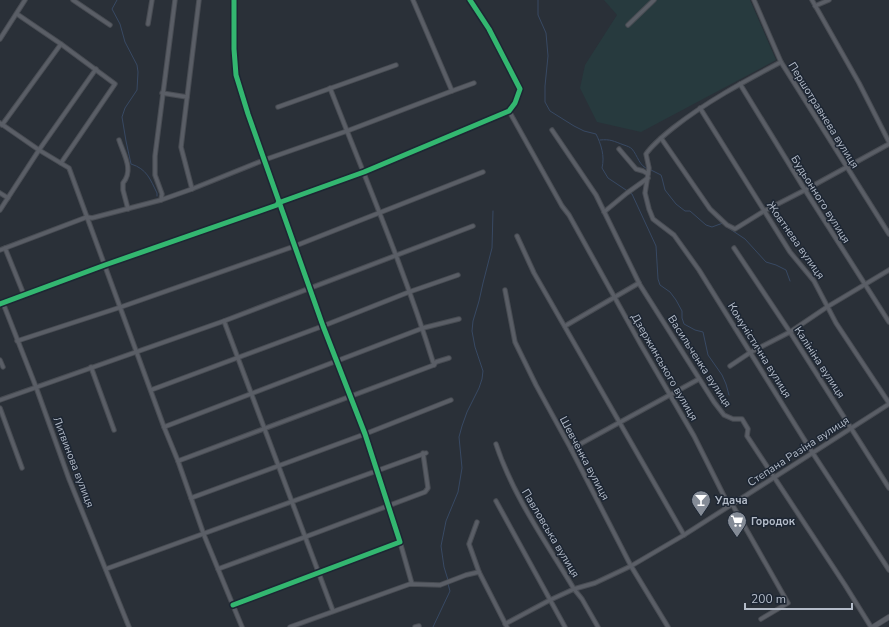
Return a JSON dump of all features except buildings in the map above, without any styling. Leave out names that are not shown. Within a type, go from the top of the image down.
[{"type":"street","points":[[0,39],[25,0]]},
{"type":"street","points":[[74,0],[110,24]]},
{"type":"street","points":[[148,24],[152,0]]},
{"type":"street","points":[[161,200],[162,194],[155,175],[155,156],[175,0]]},
{"type":"street","points":[[192,189],[181,147],[200,0]]},
{"type":"street","points":[[234,0],[234,49],[236,75],[278,203],[323,326],[365,434],[412,584]]},
{"type":"street","points":[[413,0],[452,90]]},
{"type":"street","points":[[1,303],[277,205],[278,203],[364,172],[509,111],[515,103],[520,89],[489,29],[470,0]]},
{"type":"street","points":[[628,25],[654,0]]},
{"type":"street","name":"Першотравнева вулиця","points":[[754,0],[781,62],[846,168],[889,234]]},
{"type":"street","points":[[781,62],[700,108],[661,138],[710,209],[727,225],[735,229],[764,210],[805,190],[889,143],[859,83],[812,0]]},
{"type":"street","points":[[815,6],[829,0]]},
{"type":"street","points":[[17,14],[115,84],[61,163]]},
{"type":"street","points":[[61,44],[1,124],[69,168],[204,534],[242,627]]},
{"type":"street","points":[[278,107],[396,65]]},
{"type":"street","points":[[0,210],[39,150],[96,69]]},
{"type":"street","points":[[0,250],[87,217],[92,218],[161,200],[264,160],[347,131],[452,90],[474,83]]},
{"type":"street","name":"Будьонного вулиця","points":[[740,84],[889,322]]},
{"type":"street","points":[[330,88],[396,256],[434,365]]},
{"type":"street","points":[[162,93],[187,97]]},
{"type":"street","name":"Жовтнева вулиця","points":[[700,108],[790,252],[814,280],[827,307],[889,403]]},
{"type":"street","name":"Дзержинського вулиця","points":[[509,111],[694,436],[727,502],[732,504],[788,603],[761,619]]},
{"type":"street","name":"Васильченка вулиця","points":[[552,130],[587,180],[639,283],[699,379],[724,415],[733,419],[742,419],[748,429],[747,436],[872,627]]},
{"type":"street","name":"Комуністична вулиця","points":[[661,138],[646,154],[648,173],[645,193],[653,219],[674,235],[699,270],[812,452],[889,570]]},
{"type":"street","points":[[119,140],[129,167],[128,176],[123,183],[123,190],[128,209]]},
{"type":"street","points":[[604,212],[648,173],[643,170],[636,169],[619,149]]},
{"type":"street","points":[[17,340],[120,307],[295,246],[483,172]]},
{"type":"street","points":[[0,192],[8,198]]},
{"type":"street","points":[[0,400],[224,321],[473,226]]},
{"type":"street","points":[[517,236],[534,273],[684,535]]},
{"type":"street","points":[[5,248],[24,295]]},
{"type":"street","name":"Калініна вулиця","points":[[734,248],[790,332],[889,488]]},
{"type":"street","points":[[730,366],[751,352],[790,332],[827,307],[889,270]]},
{"type":"street","points":[[151,390],[458,274]]},
{"type":"street","points":[[565,326],[639,283]]},
{"type":"street","name":"Шевченка вулиця","points":[[505,290],[515,342],[631,566],[668,627]]},
{"type":"street","name":"Литвинова вулиця","points":[[1,303],[36,387],[69,479],[129,627]]},
{"type":"street","points":[[164,427],[337,362],[422,328],[458,319]]},
{"type":"street","points":[[224,321],[333,611]]},
{"type":"street","points":[[178,461],[434,365],[436,362],[449,358]]},
{"type":"street","points":[[0,360],[3,367]]},
{"type":"street","points":[[91,367],[114,430]]},
{"type":"street","points":[[571,449],[699,379]]},
{"type":"street","points":[[192,498],[365,434],[451,400]]},
{"type":"street","name":"Степана Разіна вулиця","points":[[506,626],[550,600],[574,589],[595,583],[631,566],[684,535],[889,403]]},
{"type":"street","points":[[0,408],[22,468]]},
{"type":"street","name":"Павловська вулиця","points":[[496,444],[502,464],[525,508],[598,627]]},
{"type":"street","points":[[106,569],[424,453],[428,488],[425,492],[218,569]]},
{"type":"street","points":[[496,500],[565,627]]},
{"type":"street","points":[[477,522],[469,544],[479,572],[506,626]]},
{"type":"street","points":[[233,605],[400,542]]},
{"type":"street","points":[[290,627],[412,584],[440,585],[466,575],[479,572]]},
{"type":"street","points":[[872,627],[889,617]]},
{"type":"green space","points":[[604,0],[750,0],[776,60],[641,132],[597,122],[580,88],[585,65],[617,15]]},
{"type":"waterway","points":[[117,0],[112,9],[120,24],[125,42],[137,65],[138,72],[137,90],[125,108],[122,117],[126,141],[131,164],[141,169],[147,175],[157,193],[157,196]]},
{"type":"waterway","points":[[538,0],[538,15],[546,33],[548,56],[545,102],[550,111],[574,126],[584,131],[596,134],[602,150],[602,168],[608,178],[632,194],[656,246],[658,279],[660,285],[670,292],[676,300],[682,311],[684,324],[695,330],[703,332],[708,355],[722,375],[729,395]]},
{"type":"waterway","points":[[600,140],[612,141],[632,149],[643,166],[648,169]]},
{"type":"waterway","points":[[651,170],[661,175],[665,190],[676,204],[685,211],[690,211],[706,225],[712,227],[723,223]]},
{"type":"waterway","points":[[448,580],[444,567],[441,546],[446,521],[458,492],[462,468],[459,437],[467,412],[482,379],[483,371],[475,347],[472,331],[473,321],[492,248],[493,211]]},
{"type":"waterway","points":[[727,227],[745,239],[766,262],[786,270],[790,281]]},
{"type":"waterway","points":[[433,627],[450,591],[448,584]]},
{"type":"cycle path","points":[[233,605],[400,542],[365,434],[323,326],[248,114],[236,75],[234,49],[234,0]]},
{"type":"cycle path","points":[[0,304],[105,265],[277,205],[278,203],[364,172],[509,111],[515,103],[520,89],[489,29],[470,0]]},
{"type":"place","name":"Удача","points":[[701,517]]},
{"type":"place","name":"Городок","points":[[737,538]]}]
